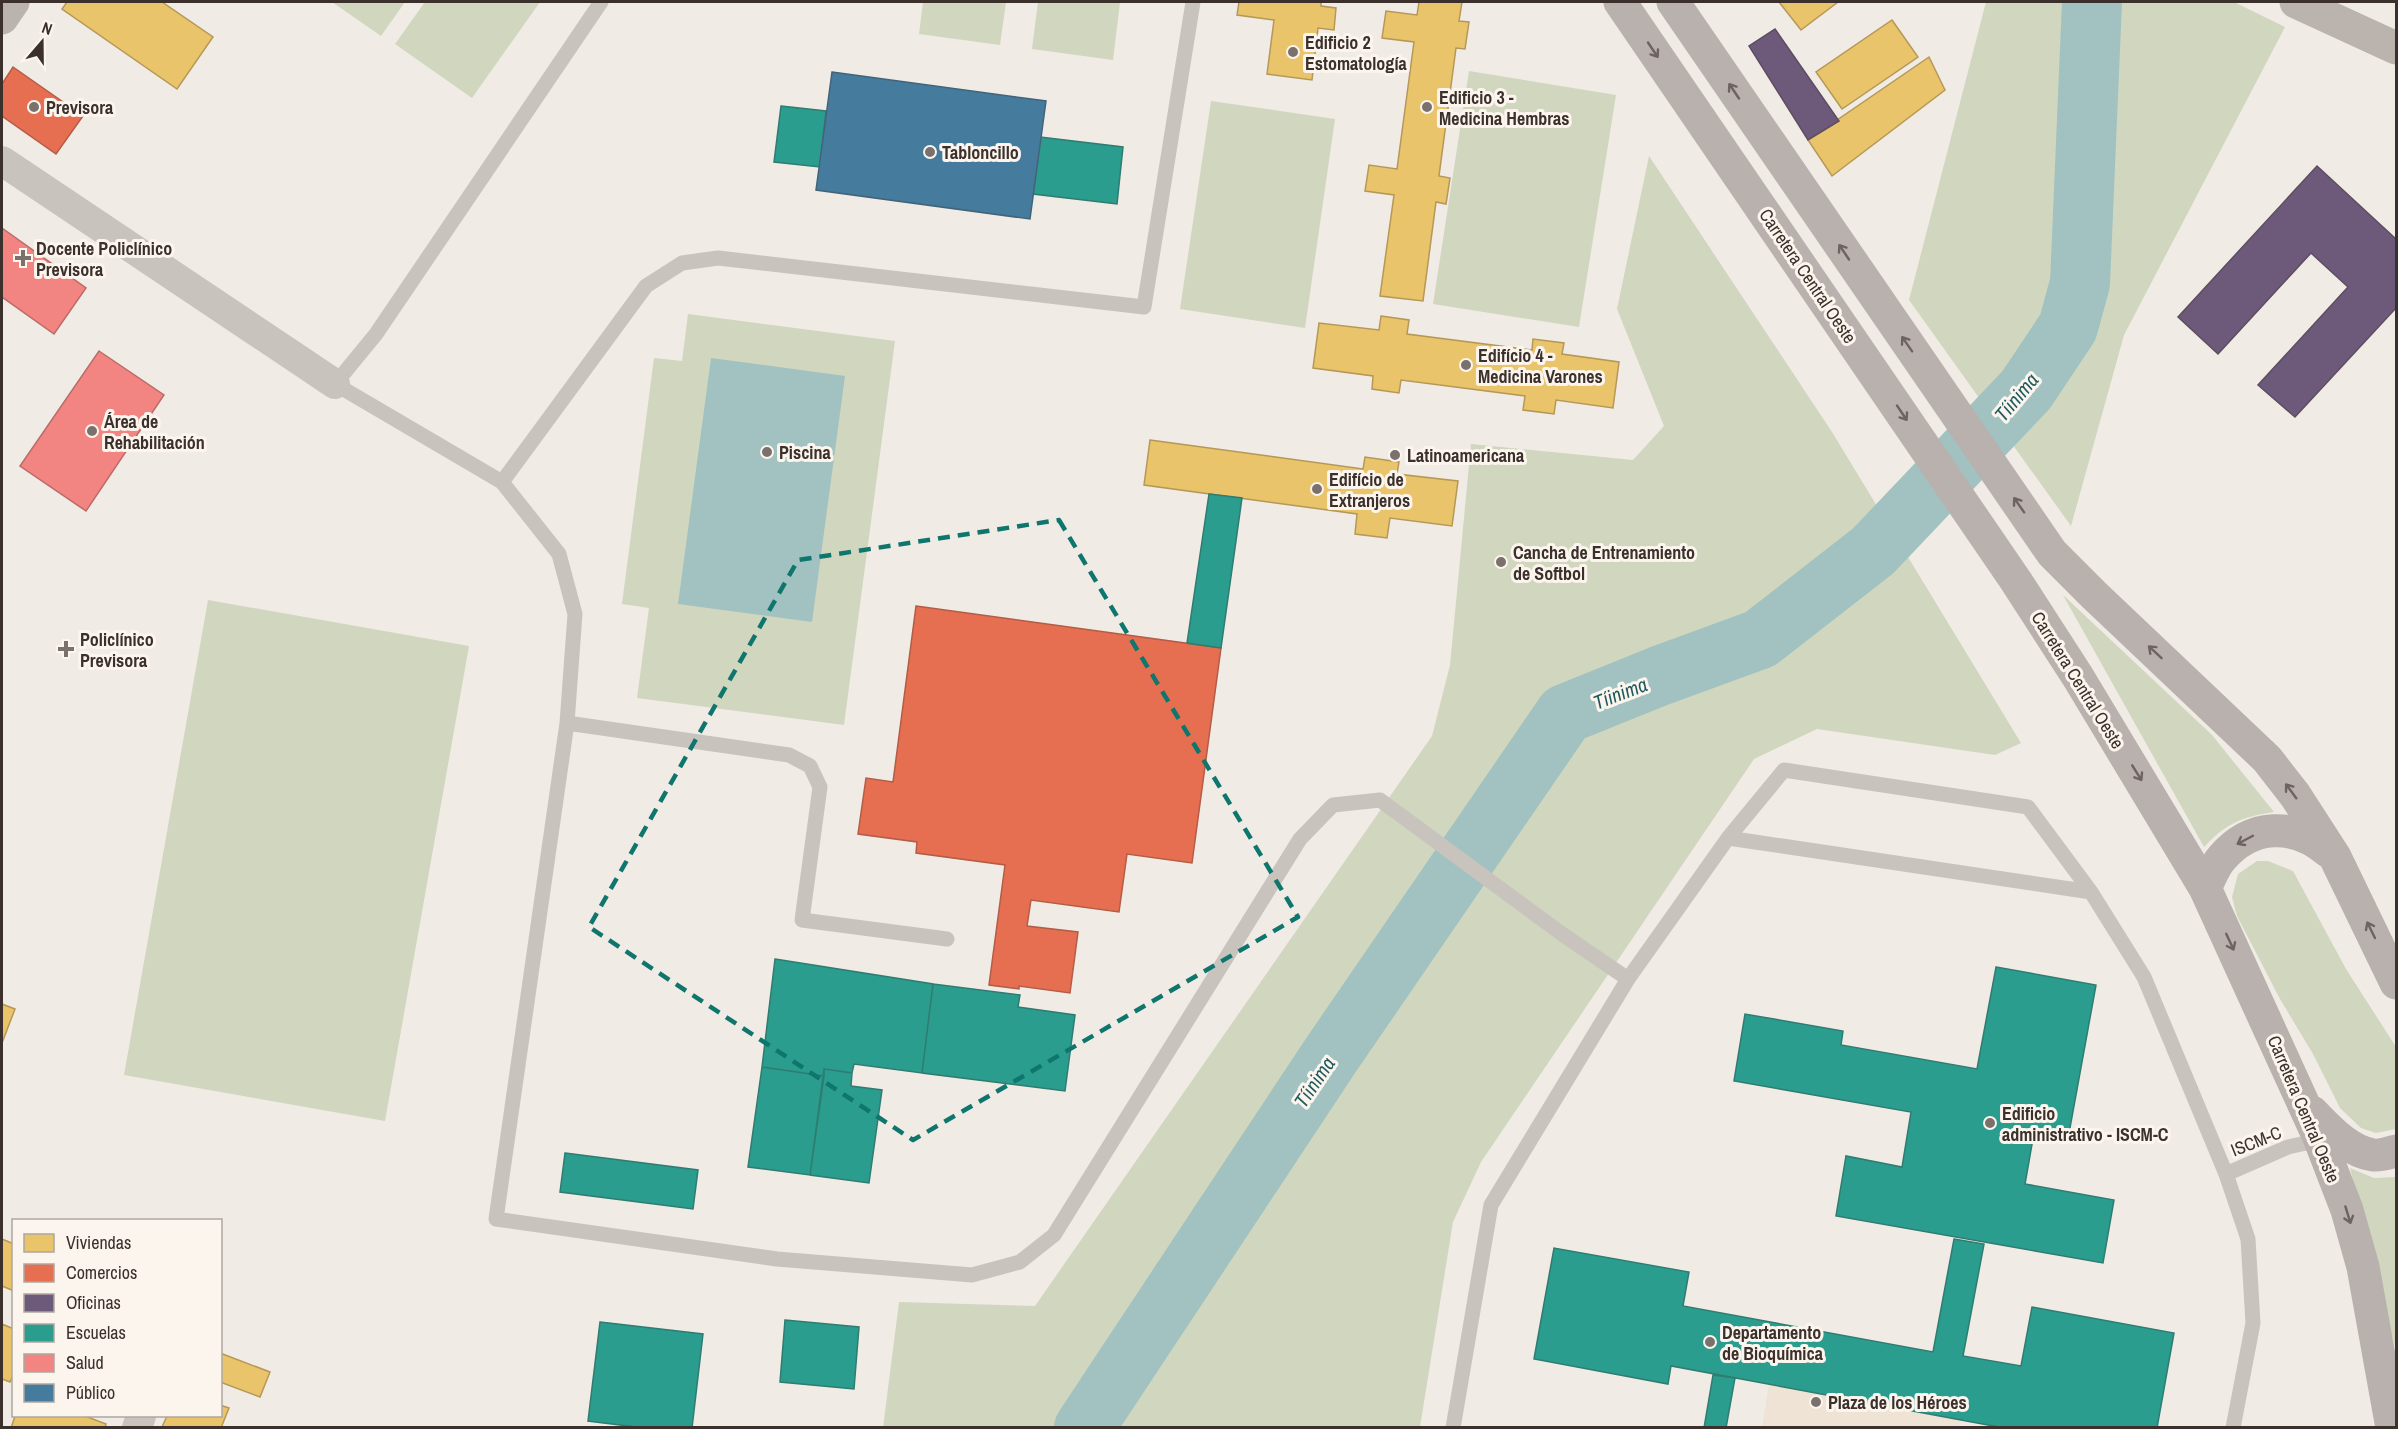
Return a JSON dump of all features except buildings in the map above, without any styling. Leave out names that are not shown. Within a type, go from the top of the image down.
[{"type":"main road","points":[[2,18],[13,2]]},
{"type":"main road","name":"Carretera Central Oeste","points":[[1620,2],[2016,581],[2084,687],[2205,888],[2302,1103],[2327,1138],[2362,1267],[2392,1428]]},
{"type":"main road","points":[[1673,2],[2052,553],[2266,759],[2295,795],[2335,857],[2397,983]]},
{"type":"main road","points":[[2296,2],[2396,48]]},
{"type":"main road","points":[[2205,888],[2220,860],[2238,842],[2263,831],[2290,831],[2315,840],[2335,857]]},
{"type":"main road","points":[[2327,1138],[2375,1155],[2397,1151]]},
{"type":"street","points":[[2,161],[335,384]]},
{"type":"lane","points":[[601,2],[376,334],[335,384],[502,482],[559,554],[575,614],[567,723],[496,1219],[777,1259],[972,1275],[1020,1262],[1054,1235],[1300,840],[1333,805],[1380,800],[1562,934],[1628,979]]},
{"type":"lane","points":[[502,482],[646,286],[682,263],[718,258],[1144,307],[1193,2]]},
{"type":"lane","points":[[567,723],[789,755],[810,766],[820,787],[802,921],[946,939]]},
{"type":"lane","points":[[1453,1428],[1491,1204],[1628,979],[1728,838],[1784,770],[2028,807],[2091,892],[2144,977],[2226,1174],[2248,1239],[2253,1323],[2233,1428]]},
{"type":"lane","points":[[1728,838],[2091,892]]},
{"type":"lane","name":"ISCM-C","points":[[2226,1174],[2288,1148],[2327,1138]]},
{"type":"highlighted area","points":[[1059,520],[1298,917],[913,1140],[589,927],[798,560]]},
{"type":"green space","points":[[332,2],[405,2],[381,36]]},
{"type":"green space","points":[[425,2],[540,2],[472,98],[395,44]]},
{"type":"green space","points":[[923,2],[1006,2],[1000,45],[919,34]]},
{"type":"green space","points":[[1038,2],[1120,2],[1113,60],[1032,49]]},
{"type":"green space","points":[[1986,2],[2234,2],[2285,27],[2124,335],[2071,526],[1909,300]]},
{"type":"green space","points":[[1469,71],[1616,95],[1579,327],[1433,304]]},
{"type":"green space","points":[[1211,101],[1335,119],[1305,328],[1180,309]]},
{"type":"green space","points":[[1649,156],[1832,432],[2021,743],[1995,755],[1817,729],[1754,759],[1481,1162],[1453,1222],[1420,1427],[883,1428],[899,1302],[1035,1306],[1432,736],[1450,665],[1471,444],[1633,460],[1664,426],[1617,309]]},
{"type":"green space","points":[[688,314],[895,341],[844,725],[637,698],[649,608],[622,604],[654,358],[682,361]]},
{"type":"green space","points":[[2063,595],[2212,735],[2274,812],[2235,822],[2204,847]]},
{"type":"green space","points":[[208,600],[469,646],[385,1121],[124,1075]]},
{"type":"green space","points":[[2257,861],[2268,861],[2293,871],[2346,969],[2396,1047],[2396,1129],[2376,1133],[2361,1128],[2340,1108],[2313,1054],[2280,999],[2237,916],[2232,897],[2238,874]]},
{"type":"green space","points":[[2350,1168],[2374,1178],[2396,1177],[2396,1351]]},
{"type":"shaded area","name":"Plaza de los Héroes","points":[[1769,1384],[1961,1420],[1960,1428],[1762,1428]]},
{"type":"water","name":"Piscina","points":[[711,358],[845,376],[812,622],[678,604]]},
{"type":"waterway","name":"Tíinima","points":[[1084,1428],[1331,1055],[1565,714],[1760,639],[1873,551],[2026,390],[2068,327],[2080,283],[2092,2]]},
{"type":"place","name":"Edificio 2 Estomatología","points":[[1293,52]]},
{"type":"place","name":"Previsora","points":[[34,107]]},
{"type":"place","name":"Edificio 3 - Medicina Hembras","points":[[1427,107]]},
{"type":"place","name":"Tabloncillo","points":[[930,152]]},
{"type":"place","name":"Docente Policlínico Previsora","points":[[23,258]]},
{"type":"place","name":"Edifício 4 - Medicina Varones","points":[[1466,365]]},
{"type":"place","name":"Área de Rehabilitación","points":[[92,431]]},
{"type":"place","name":"Piscina","points":[[767,452]]},
{"type":"place","name":"Latinoamericana","points":[[1395,455]]},
{"type":"place","name":"Edifício de Extranjeros","points":[[1317,489]]},
{"type":"place","name":"Cancha de Entrenamiento de Softbol","points":[[1501,562]]},
{"type":"place","name":"Policlínico Previsora","points":[[66,649]]},
{"type":"place","name":"Edificio administrativo - ISCM-C","points":[[1990,1123]]},
{"type":"place","name":"Departamento de Bioquímica","points":[[1710,1342]]},
{"type":"place","name":"Plaza de los Héroes","points":[[1816,1402]]}]
